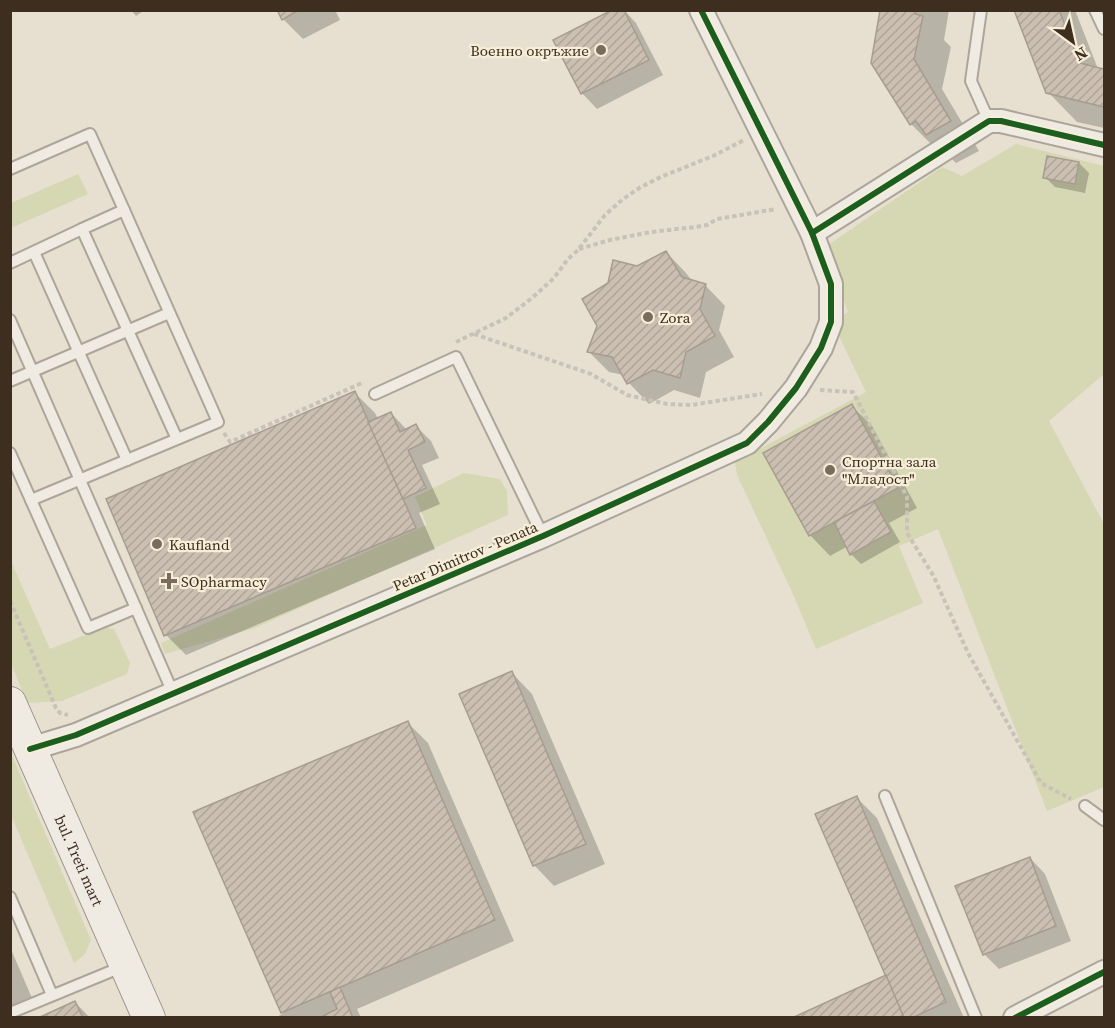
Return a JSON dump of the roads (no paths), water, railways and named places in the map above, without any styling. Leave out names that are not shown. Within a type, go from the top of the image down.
[{"type":"main road","name":"bul. Treti mart","points":[[10,703],[25,747],[149,1017]]},
{"type":"street","name":"Petar Dimitrov - Penata","points":[[25,747],[76,735],[543,536],[747,443],[768,422],[796,388],[821,348],[831,322],[831,284],[812,233],[701,10]]},
{"type":"street","points":[[812,233],[989,121],[1001,121],[1104,145]]},
{"type":"street","points":[[1015,1017],[1104,972]]},
{"type":"lane","points":[[981,10],[971,81],[989,121]]},
{"type":"lane","points":[[1095,10],[1104,30]]},
{"type":"lane","points":[[10,169],[90,134],[218,422],[31,500]]},
{"type":"lane","points":[[10,263],[124,210]]},
{"type":"lane","points":[[82,229],[177,439]]},
{"type":"lane","points":[[34,252],[127,460]]},
{"type":"lane","points":[[10,381],[169,313]]},
{"type":"lane","points":[[10,320],[173,693]]},
{"type":"lane","points":[[375,394],[456,357],[543,536]]},
{"type":"lane","points":[[10,453],[88,628],[136,608]]},
{"type":"lane","points":[[885,796],[976,1017]]},
{"type":"lane","points":[[1084,806],[1104,820]]},
{"type":"lane","points":[[10,897],[52,996]]},
{"type":"lane","points":[[10,1013],[125,966]]},
{"type":"place","name":"Военно окръжие","points":[[601,50]]},
{"type":"place","name":"Zora","points":[[648,317]]},
{"type":"place","name":"Спортна зала \"Младост\"","points":[[830,470]]},
{"type":"place","name":"Kaufland","points":[[157,544]]},
{"type":"place","name":"SOpharmacy","points":[[169,581]]}]
